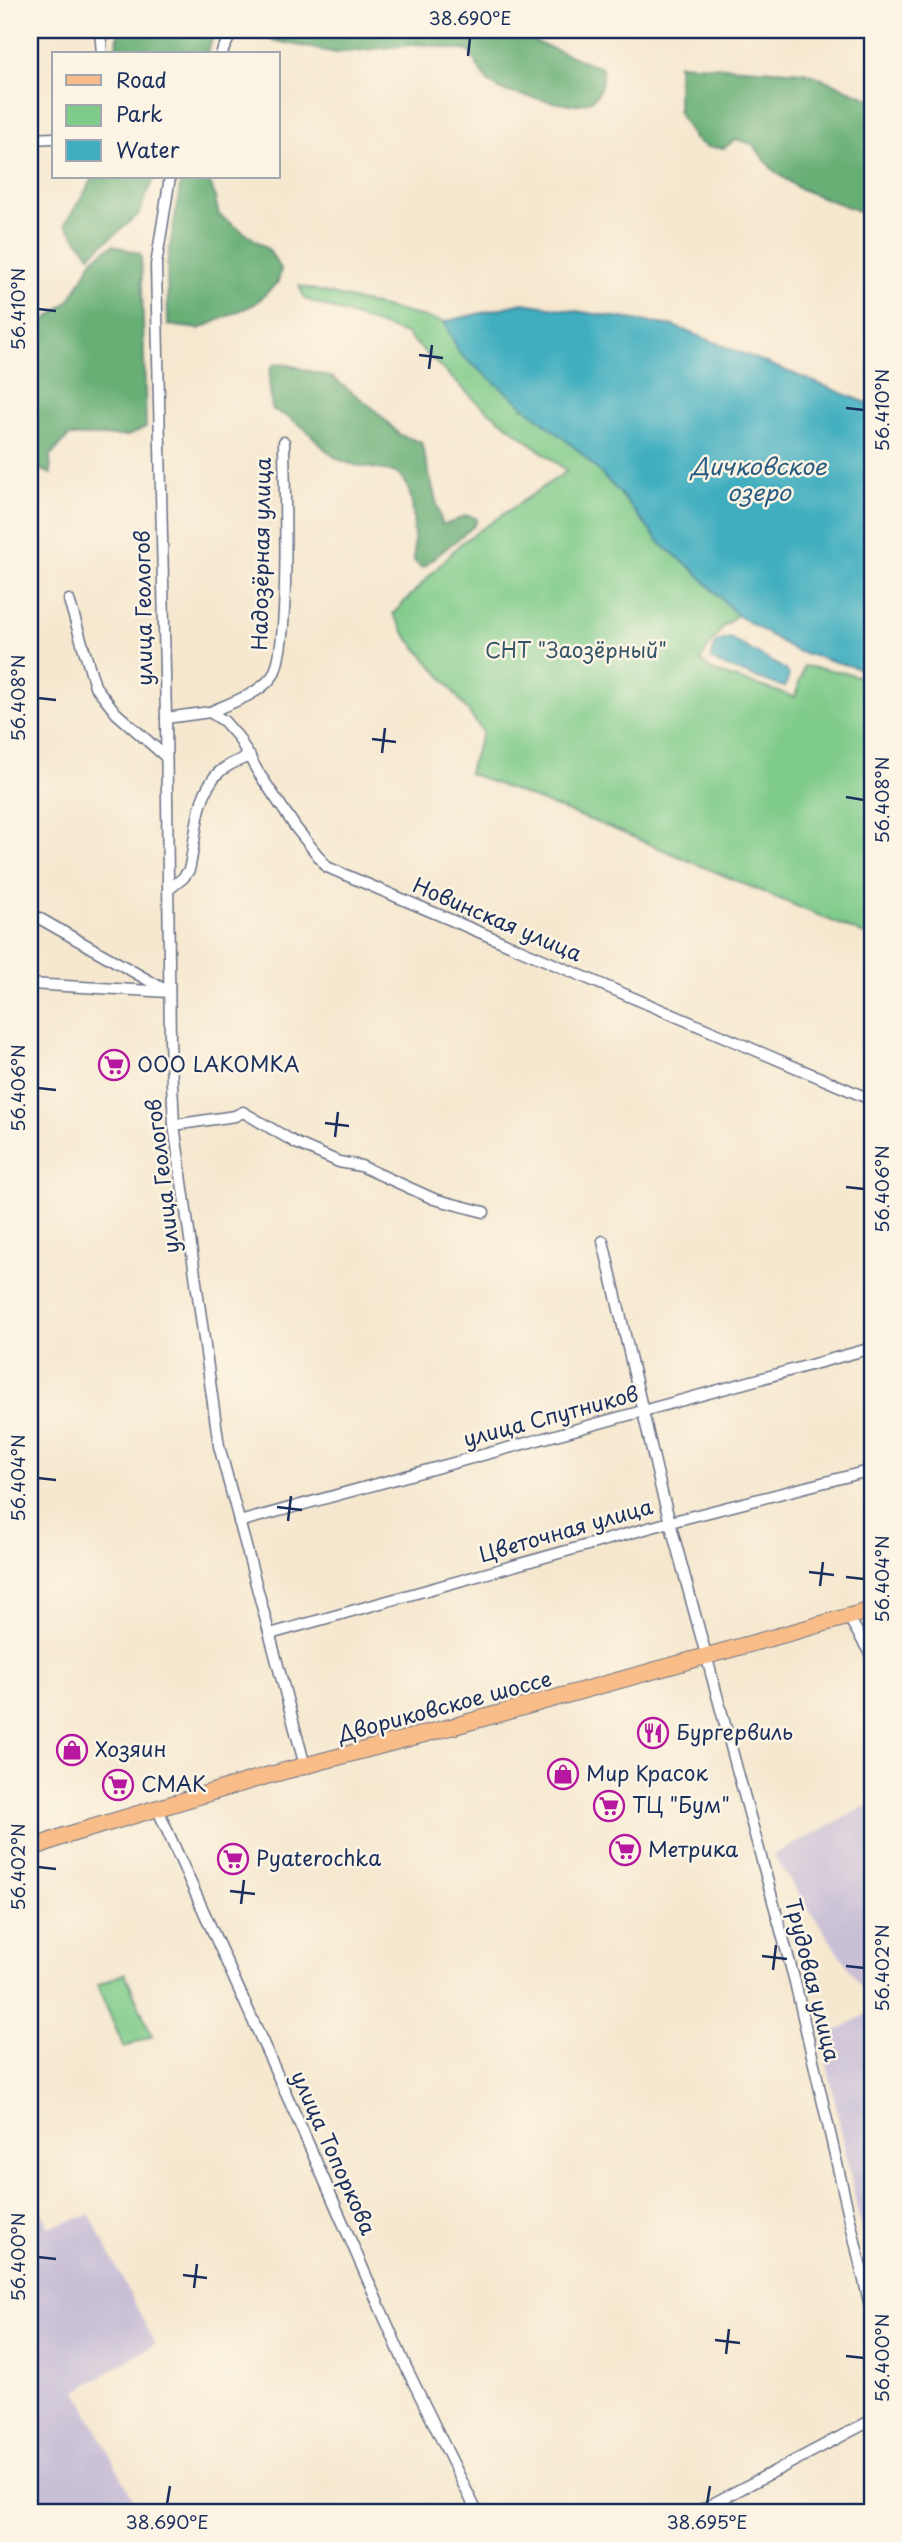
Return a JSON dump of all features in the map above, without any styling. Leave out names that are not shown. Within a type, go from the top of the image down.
[{"type":"main road","name":"Двориковское шоссе","points":[[30,1849],[157,1808],[872,1610]]},
{"type":"street","points":[[100,30],[102,52]]},
{"type":"street","points":[[222,52],[233,30]]},
{"type":"street","points":[[30,139],[52,138]]},
{"type":"street","name":"улица Геологов","points":[[170,178],[156,265],[169,992],[174,1125],[219,1447],[305,1766]]},
{"type":"street","name":"Надозёрная улица","points":[[210,712],[248,695],[270,680],[278,668],[284,623],[284,442]]},
{"type":"street","points":[[69,600],[95,686],[116,713],[166,757]]},
{"type":"street","points":[[166,718],[210,712]]},
{"type":"street","name":"Новинская улица","points":[[210,712],[224,721],[250,755],[258,772],[296,828],[327,867],[872,1100]]},
{"type":"street","points":[[168,890],[189,870],[203,799],[213,778],[228,766],[250,755]]},
{"type":"street","points":[[30,913],[169,992]]},
{"type":"street","points":[[30,984],[169,992]]},
{"type":"street","points":[[174,1125],[235,1116],[243,1112],[296,1143],[339,1162],[362,1166],[434,1199],[484,1212]]},
{"type":"street","name":"Трудовая улица","points":[[603,1241],[670,1522],[795,1982],[872,2315]]},
{"type":"street","name":"улица Спутников","points":[[239,1522],[872,1348]]},
{"type":"street","name":"Цветочная улица","points":[[270,1634],[670,1522],[872,1470]]},
{"type":"street","points":[[848,1616],[872,1657]]},
{"type":"street","name":"улица Топоркова","points":[[157,1808],[406,2367],[477,2512]]},
{"type":"street","points":[[697,2512],[872,2420]]},
{"type":"shaded area","points":[[872,1803],[872,2003],[773,1855]]},
{"type":"shaded area","points":[[872,2011],[872,2265],[864,2242],[822,2039]]},
{"type":"shaded area","points":[[30,2180],[48,2227],[90,2215],[155,2344],[77,2391],[140,2512],[37,2512],[30,2499]]},
{"type":"green space","points":[[119,30],[216,30],[207,52],[115,52]]},
{"type":"green space","points":[[261,30],[529,30],[533,41],[602,68],[601,84],[597,95],[589,101],[580,104],[555,102],[498,88],[486,78],[469,51],[420,44],[336,53],[272,40]]},
{"type":"green space","points":[[678,64],[805,72],[872,99],[872,214],[798,188],[773,170],[752,144],[736,139],[724,148],[707,147],[694,139],[678,112]]},
{"type":"green space","points":[[93,178],[154,178],[138,215],[90,255],[65,224]]},
{"type":"green space","points":[[186,178],[197,178],[208,182],[214,192],[219,215],[268,249],[281,269],[278,282],[255,304],[199,329],[168,325],[167,264],[181,181]]},
{"type":"green space","points":[[113,245],[141,254],[146,427],[128,436],[69,436],[50,456],[51,474],[30,465],[30,333],[70,300],[94,258]]},
{"type":"green space","name":"СНТ \"Заозёрный\"","points":[[299,286],[444,322],[523,303],[673,326],[872,405],[872,672],[550,381],[522,408],[555,410],[579,451],[619,492],[661,544],[693,569],[737,615],[723,627],[700,660],[712,671],[795,697],[804,666],[872,680],[872,938],[621,832],[468,773],[483,732],[447,683],[407,637],[393,614],[461,543],[567,471],[478,403],[406,334],[305,299]]},
{"type":"green space","points":[[276,364],[289,365],[333,378],[374,409],[400,435],[421,442],[442,524],[472,516],[477,519],[475,525],[422,568],[414,561],[411,497],[401,477],[393,472],[353,465],[334,457],[301,425],[272,409],[269,379],[271,367]]},
{"type":"green space","points":[[125,1973],[152,2036],[124,2048],[97,1985]]},
{"type":"water","name":"Дичковское озеро","points":[[523,303],[673,326],[872,405],[872,672],[796,651],[737,615],[693,569],[661,544],[619,492],[579,451],[460,354],[444,322]]},
{"type":"water","points":[[730,638],[786,670],[789,675],[785,687],[728,668],[710,659],[716,642]]},
{"type":"place","name":"OOO LAKOMKA","points":[[114,1065]]},
{"type":"place","name":"Бургервиль","points":[[653,1733]]},
{"type":"place","name":"Хозяин","points":[[72,1750]]},
{"type":"place","name":"Мир Красок","points":[[563,1774]]},
{"type":"place","name":"СМАК","points":[[118,1785]]},
{"type":"place","name":"ТЦ \"Бум\"","points":[[609,1806]]},
{"type":"place","name":"Метрика","points":[[625,1850]]},
{"type":"place","name":"Pyaterochka","points":[[233,1859]]}]
